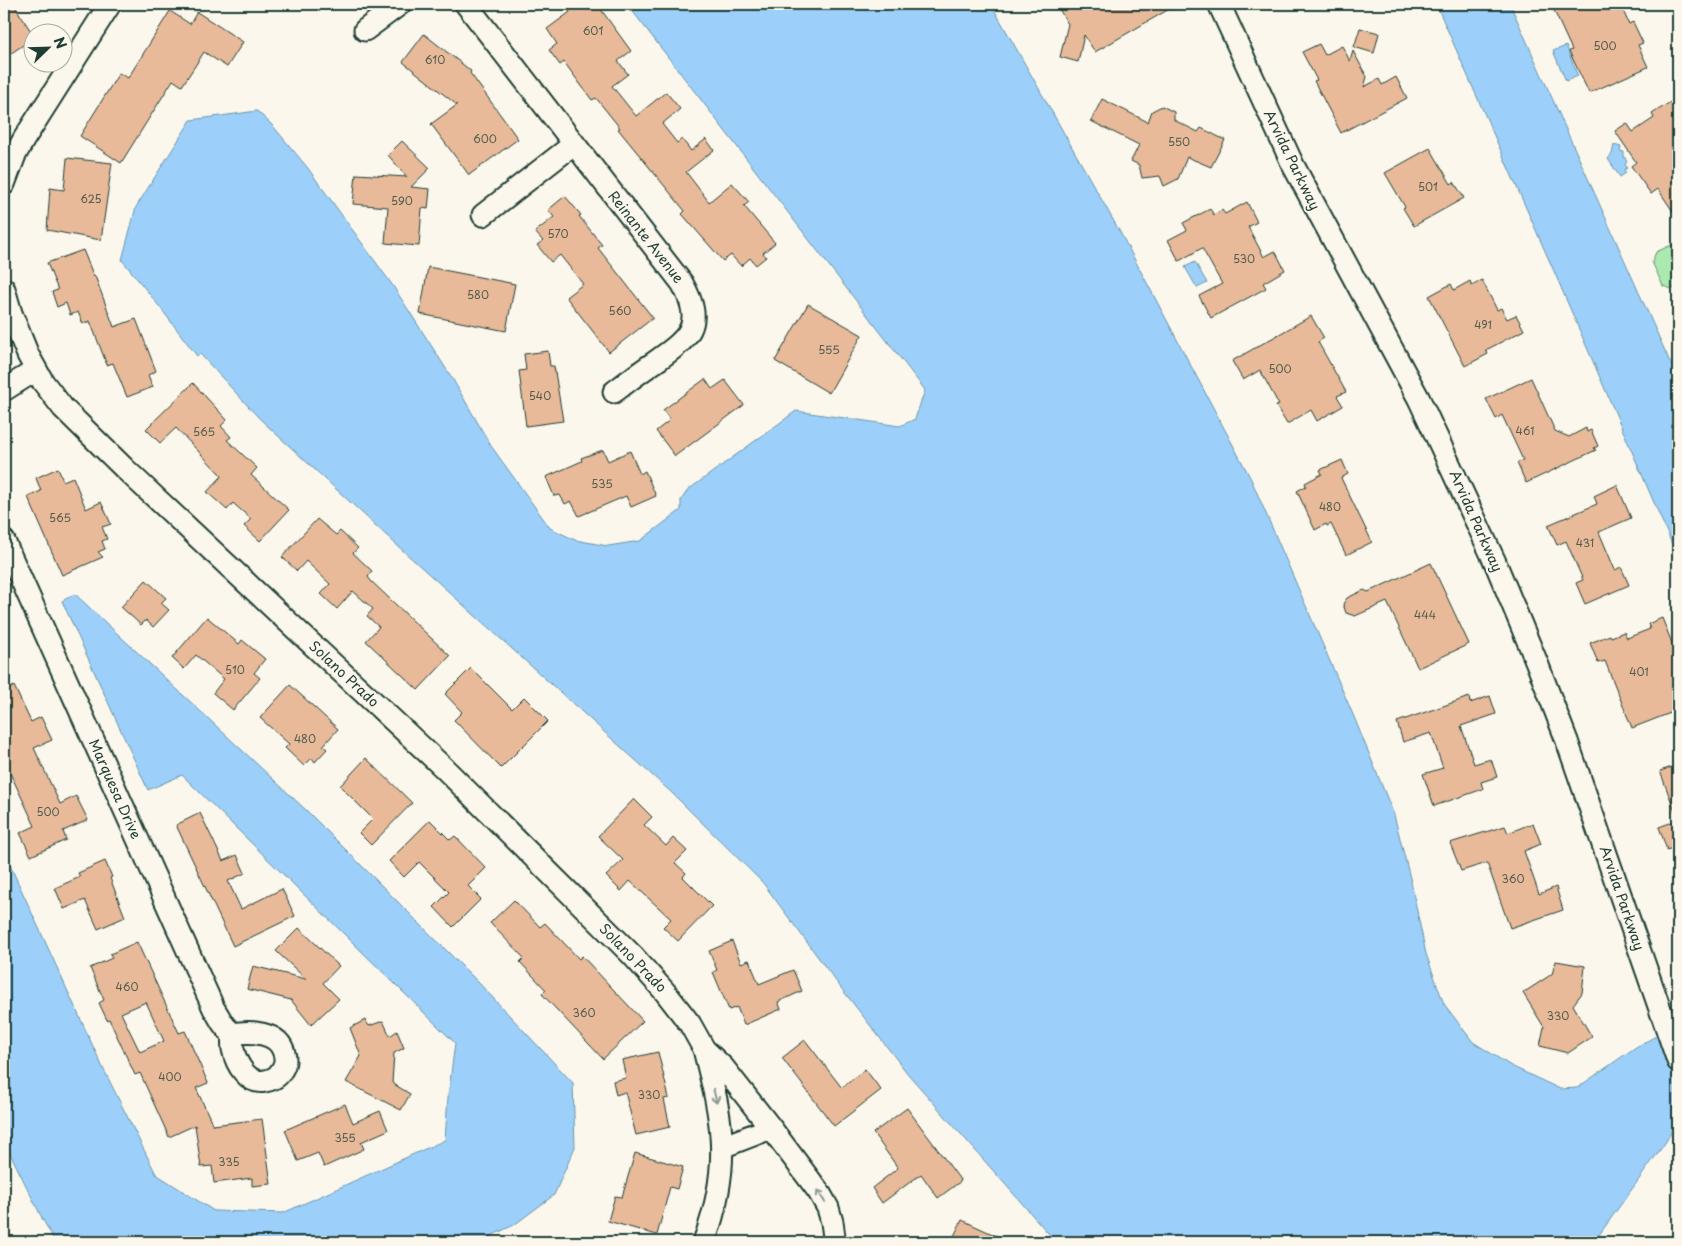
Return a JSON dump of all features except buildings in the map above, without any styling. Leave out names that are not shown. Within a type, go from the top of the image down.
[{"type":"street","points":[[4,184],[9,152],[110,4]]},
{"type":"street","points":[[365,30],[400,4]]},
{"type":"street","name":"Reinante Avenue","points":[[466,4],[682,283],[690,298],[693,309],[692,326],[687,336],[614,392]]},
{"type":"street","name":"Arvida Parkway","points":[[1219,4],[1293,165],[1415,391],[1495,562],[1567,741],[1678,1061]]},
{"type":"street","points":[[483,215],[574,144]]},
{"type":"street","name":"Solano Prado","points":[[4,293],[19,334],[36,370],[52,394],[82,427],[444,768],[633,956],[677,1005],[704,1049],[723,1067],[772,1128],[824,1201],[832,1222],[833,1242]]},
{"type":"street","points":[[4,390],[36,370]]},
{"type":"street","name":"Marquesa Drive","points":[[4,541],[214,1009],[232,1034]]},
{"type":"street","name":"Solano Prado","points":[[704,1049],[718,1109],[722,1147],[716,1199],[704,1242]]},
{"type":"street","points":[[722,1147],[772,1128]]},
{"type":"green space","points":[[1678,242],[1678,286],[1672,289],[1663,286],[1652,262],[1656,252]]},
{"type":"water","points":[[627,4],[991,4],[1121,234],[1251,479],[1354,717],[1394,815],[1411,882],[1426,954],[1444,1004],[1473,1042],[1511,1066],[1560,1089],[1577,1088],[1636,1047],[1678,1024],[1678,1121],[1665,1143],[1594,1242],[1056,1242],[908,1074],[763,883],[672,793],[260,419],[200,354],[197,356],[122,260],[136,207],[191,120],[257,111],[273,126],[307,167],[393,286],[452,378],[491,446],[550,528],[575,540],[608,546],[640,541],[681,510],[681,500],[688,490],[796,411],[900,426],[915,419],[925,390]]},
{"type":"water","points":[[1436,4],[1510,4],[1678,380],[1678,558],[1553,269]]},
{"type":"water","points":[[1566,46],[1578,76],[1566,81],[1553,51]]},
{"type":"water","points":[[1614,145],[1621,147],[1620,151],[1624,152],[1627,162],[1625,164],[1627,168],[1624,170],[1626,173],[1620,177],[1608,159],[1612,154]]},
{"type":"water","points":[[1195,262],[1207,283],[1197,288],[1185,267]]},
{"type":"water","points":[[75,594],[306,810],[477,981],[573,1083],[575,1147],[554,1195],[514,1225],[478,1242],[55,1242],[4,1141],[4,852],[103,1068],[156,1174],[214,1211],[283,1213],[445,1140],[455,1043],[182,775],[148,790],[62,601]]}]
